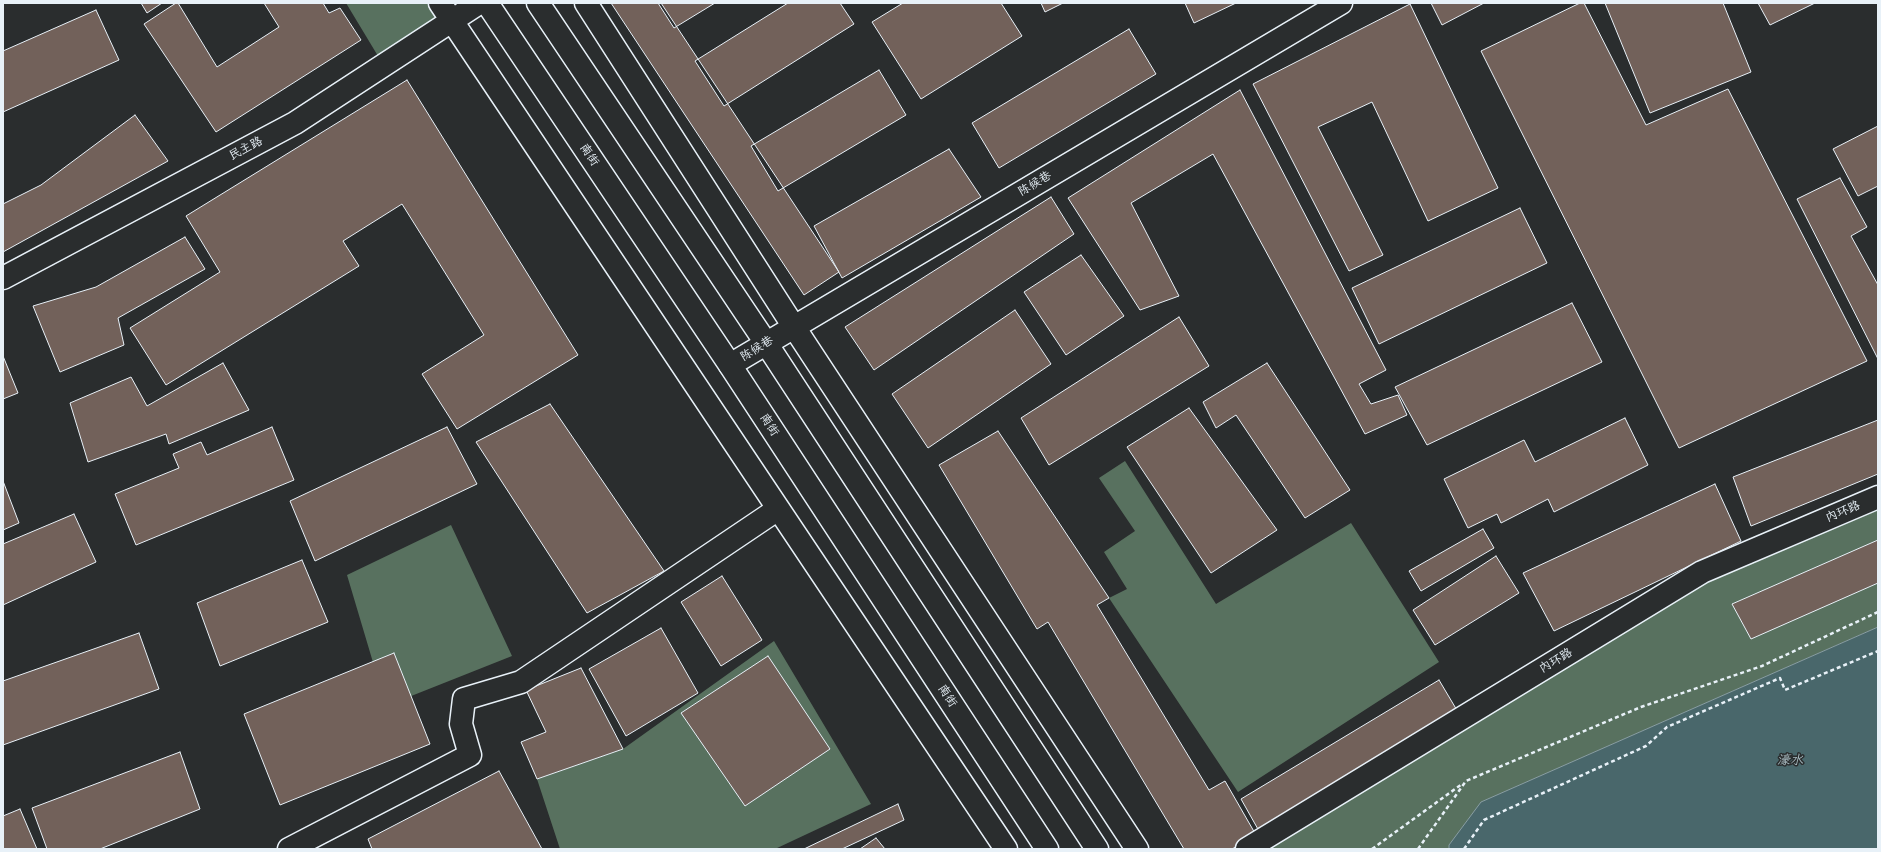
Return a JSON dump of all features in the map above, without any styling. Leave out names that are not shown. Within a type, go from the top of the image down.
[{"type":"street","points":[[440,3],[1006,849]]},
{"type":"street","name":"民主路","points":[[3,278],[295,123],[479,3]]},
{"type":"street","name":"南街","points":[[487,3],[730,365],[1047,849]]},
{"type":"street","points":[[538,3],[766,343],[1097,849]]},
{"type":"street","points":[[586,3],[794,327],[1137,849]]},
{"type":"street","name":"陈候巷","points":[[730,365],[1341,3]]},
{"type":"street","name":"内环路","points":[[1247,849],[1702,572],[1878,497]]},
{"type":"street","points":[[289,849],[470,755],[461,724],[464,698],[521,682],[778,509]]},
{"type":"path","points":[[1372,849],[1465,782],[1641,707],[1762,666],[1878,612]]},
{"type":"path","points":[[1464,849],[1484,820],[1646,746],[1667,727],[1780,678],[1785,690],[1878,651]]},
{"type":"path","points":[[1418,849],[1465,782]]},
{"type":"green space","points":[[346,3],[440,3],[452,22],[384,66]]},
{"type":"green space","points":[[1125,461],[1216,604],[1351,523],[1439,662],[1238,792],[1109,598],[1127,589],[1104,552],[1135,531],[1099,478]]},
{"type":"green space","points":[[1878,497],[1878,627],[1482,802],[1449,845],[1449,849],[1247,849],[1702,572]]},
{"type":"green space","points":[[451,525],[512,656],[386,706],[347,575]]},
{"type":"green space","points":[[774,641],[871,804],[775,849],[560,849],[537,779],[623,749]]},
{"type":"water","name":"濠水","points":[[1878,627],[1878,849],[1449,849],[1449,845],[1481,802]]},
{"type":"building","points":[[141,3],[162,3],[147,13]]},
{"type":"building","points":[[178,3],[217,67],[279,27],[264,3],[323,3],[329,13],[340,8],[361,40],[216,132],[144,24]]},
{"type":"building","points":[[611,3],[661,3],[839,272],[804,295]]},
{"type":"building","points":[[658,3],[715,3],[674,28]]},
{"type":"building","points":[[788,3],[840,3],[854,24],[724,106],[695,61]]},
{"type":"building","points":[[903,3],[1001,3],[1022,36],[921,99],[872,22]]},
{"type":"building","points":[[1041,3],[1063,3],[1045,12]]},
{"type":"building","points":[[1185,3],[1236,3],[1194,23]]},
{"type":"building","points":[[1431,3],[1484,3],[1442,25]]},
{"type":"building","points":[[1580,3],[1584,3],[1646,125],[1728,89],[1867,361],[1679,448],[1481,51]]},
{"type":"building","points":[[1605,3],[1723,3],[1751,72],[1650,113]]},
{"type":"building","points":[[1758,3],[1815,3],[1770,25]]},
{"type":"building","points":[[1410,4],[1498,188],[1428,221],[1372,102],[1318,127],[1383,255],[1349,271],[1253,84]]},
{"type":"building","points":[[96,10],[119,60],[3,112],[3,51]]},
{"type":"building","points":[[1129,29],[1156,74],[999,168],[972,123]]},
{"type":"building","points":[[879,70],[906,115],[778,191],[751,146]]},
{"type":"building","points":[[407,80],[578,355],[457,429],[422,374],[484,335],[402,204],[343,241],[359,266],[166,385],[130,328],[220,272],[186,216]]},
{"type":"building","points":[[1240,90],[1386,370],[1359,384],[1371,404],[1398,395],[1407,415],[1365,434],[1213,154],[1131,203],[1179,296],[1140,310],[1068,198]]},
{"type":"building","points":[[135,115],[168,161],[3,252],[3,204],[41,185]]},
{"type":"building","points":[[1878,126],[1878,186],[1858,196],[1833,149]]},
{"type":"building","points":[[949,149],[981,197],[842,278],[814,226]]},
{"type":"building","points":[[1840,178],[1867,227],[1851,236],[1878,285],[1878,359],[1797,199]]},
{"type":"building","points":[[1051,197],[1074,234],[874,370],[845,327]]},
{"type":"building","points":[[1520,208],[1547,263],[1379,344],[1352,288]]},
{"type":"building","points":[[185,237],[205,269],[118,318],[124,345],[60,372],[33,306],[96,287]]},
{"type":"building","points":[[1081,255],[1124,316],[1066,355],[1024,292]]},
{"type":"building","points":[[1572,303],[1602,362],[1427,445],[1395,387]]},
{"type":"building","points":[[1015,310],[1051,364],[928,448],[892,394]]},
{"type":"building","points":[[1179,317],[1209,366],[1049,465],[1021,418]]},
{"type":"building","points":[[3,356],[18,393],[3,399]]},
{"type":"building","points":[[223,363],[249,410],[169,444],[166,434],[88,462],[70,403],[131,377],[147,406]]},
{"type":"building","points":[[1267,363],[1350,490],[1305,518],[1236,415],[1216,428],[1203,402]]},
{"type":"building","points":[[550,404],[664,571],[587,613],[476,442]]},
{"type":"building","points":[[1189,408],[1277,530],[1211,573],[1127,447]]},
{"type":"building","points":[[1625,418],[1648,465],[1554,512],[1548,499],[1501,523],[1497,514],[1468,528],[1444,479],[1524,440],[1535,462]]},
{"type":"building","points":[[1878,420],[1878,474],[1751,526],[1733,477]]},
{"type":"building","points":[[272,427],[294,480],[136,545],[115,494],[179,468],[173,454],[201,442],[207,455]]},
{"type":"building","points":[[447,427],[477,484],[315,561],[290,501]]},
{"type":"building","points":[[998,431],[1109,598],[1097,605],[1209,790],[1225,781],[1256,835],[1232,849],[1184,849],[1048,622],[1037,629],[939,465]]},
{"type":"building","points":[[3,481],[19,523],[3,530]]},
{"type":"building","points":[[1715,484],[1741,541],[1554,631],[1523,573]]},
{"type":"building","points":[[74,514],[96,562],[3,605],[3,544]]},
{"type":"building","points":[[1483,529],[1494,548],[1421,591],[1409,571]]},
{"type":"building","points":[[1878,540],[1878,583],[1751,639],[1732,604]]},
{"type":"building","points":[[1496,556],[1519,593],[1435,645],[1413,610]]},
{"type":"building","points":[[302,560],[328,622],[220,666],[197,603]]},
{"type":"building","points":[[722,576],[762,640],[721,666],[681,602]]},
{"type":"building","points":[[661,628],[698,693],[626,736],[589,669]]},
{"type":"building","points":[[139,633],[159,689],[3,745],[3,681]]},
{"type":"building","points":[[394,653],[430,744],[280,805],[244,714]]},
{"type":"building","points":[[768,656],[830,749],[745,806],[681,713]]},
{"type":"building","points":[[581,668],[623,749],[537,779],[521,742],[546,732],[526,690]]},
{"type":"building","points":[[1439,680],[1458,712],[1259,831],[1241,799]]},
{"type":"building","points":[[180,752],[200,809],[100,849],[47,849],[32,808]]},
{"type":"building","points":[[499,771],[542,849],[372,849],[368,839]]},
{"type":"building","points":[[898,804],[904,820],[842,849],[804,849]]},
{"type":"building","points":[[20,809],[37,849],[3,849],[3,816]]},
{"type":"building","points":[[876,838],[885,849],[860,849]]}]
